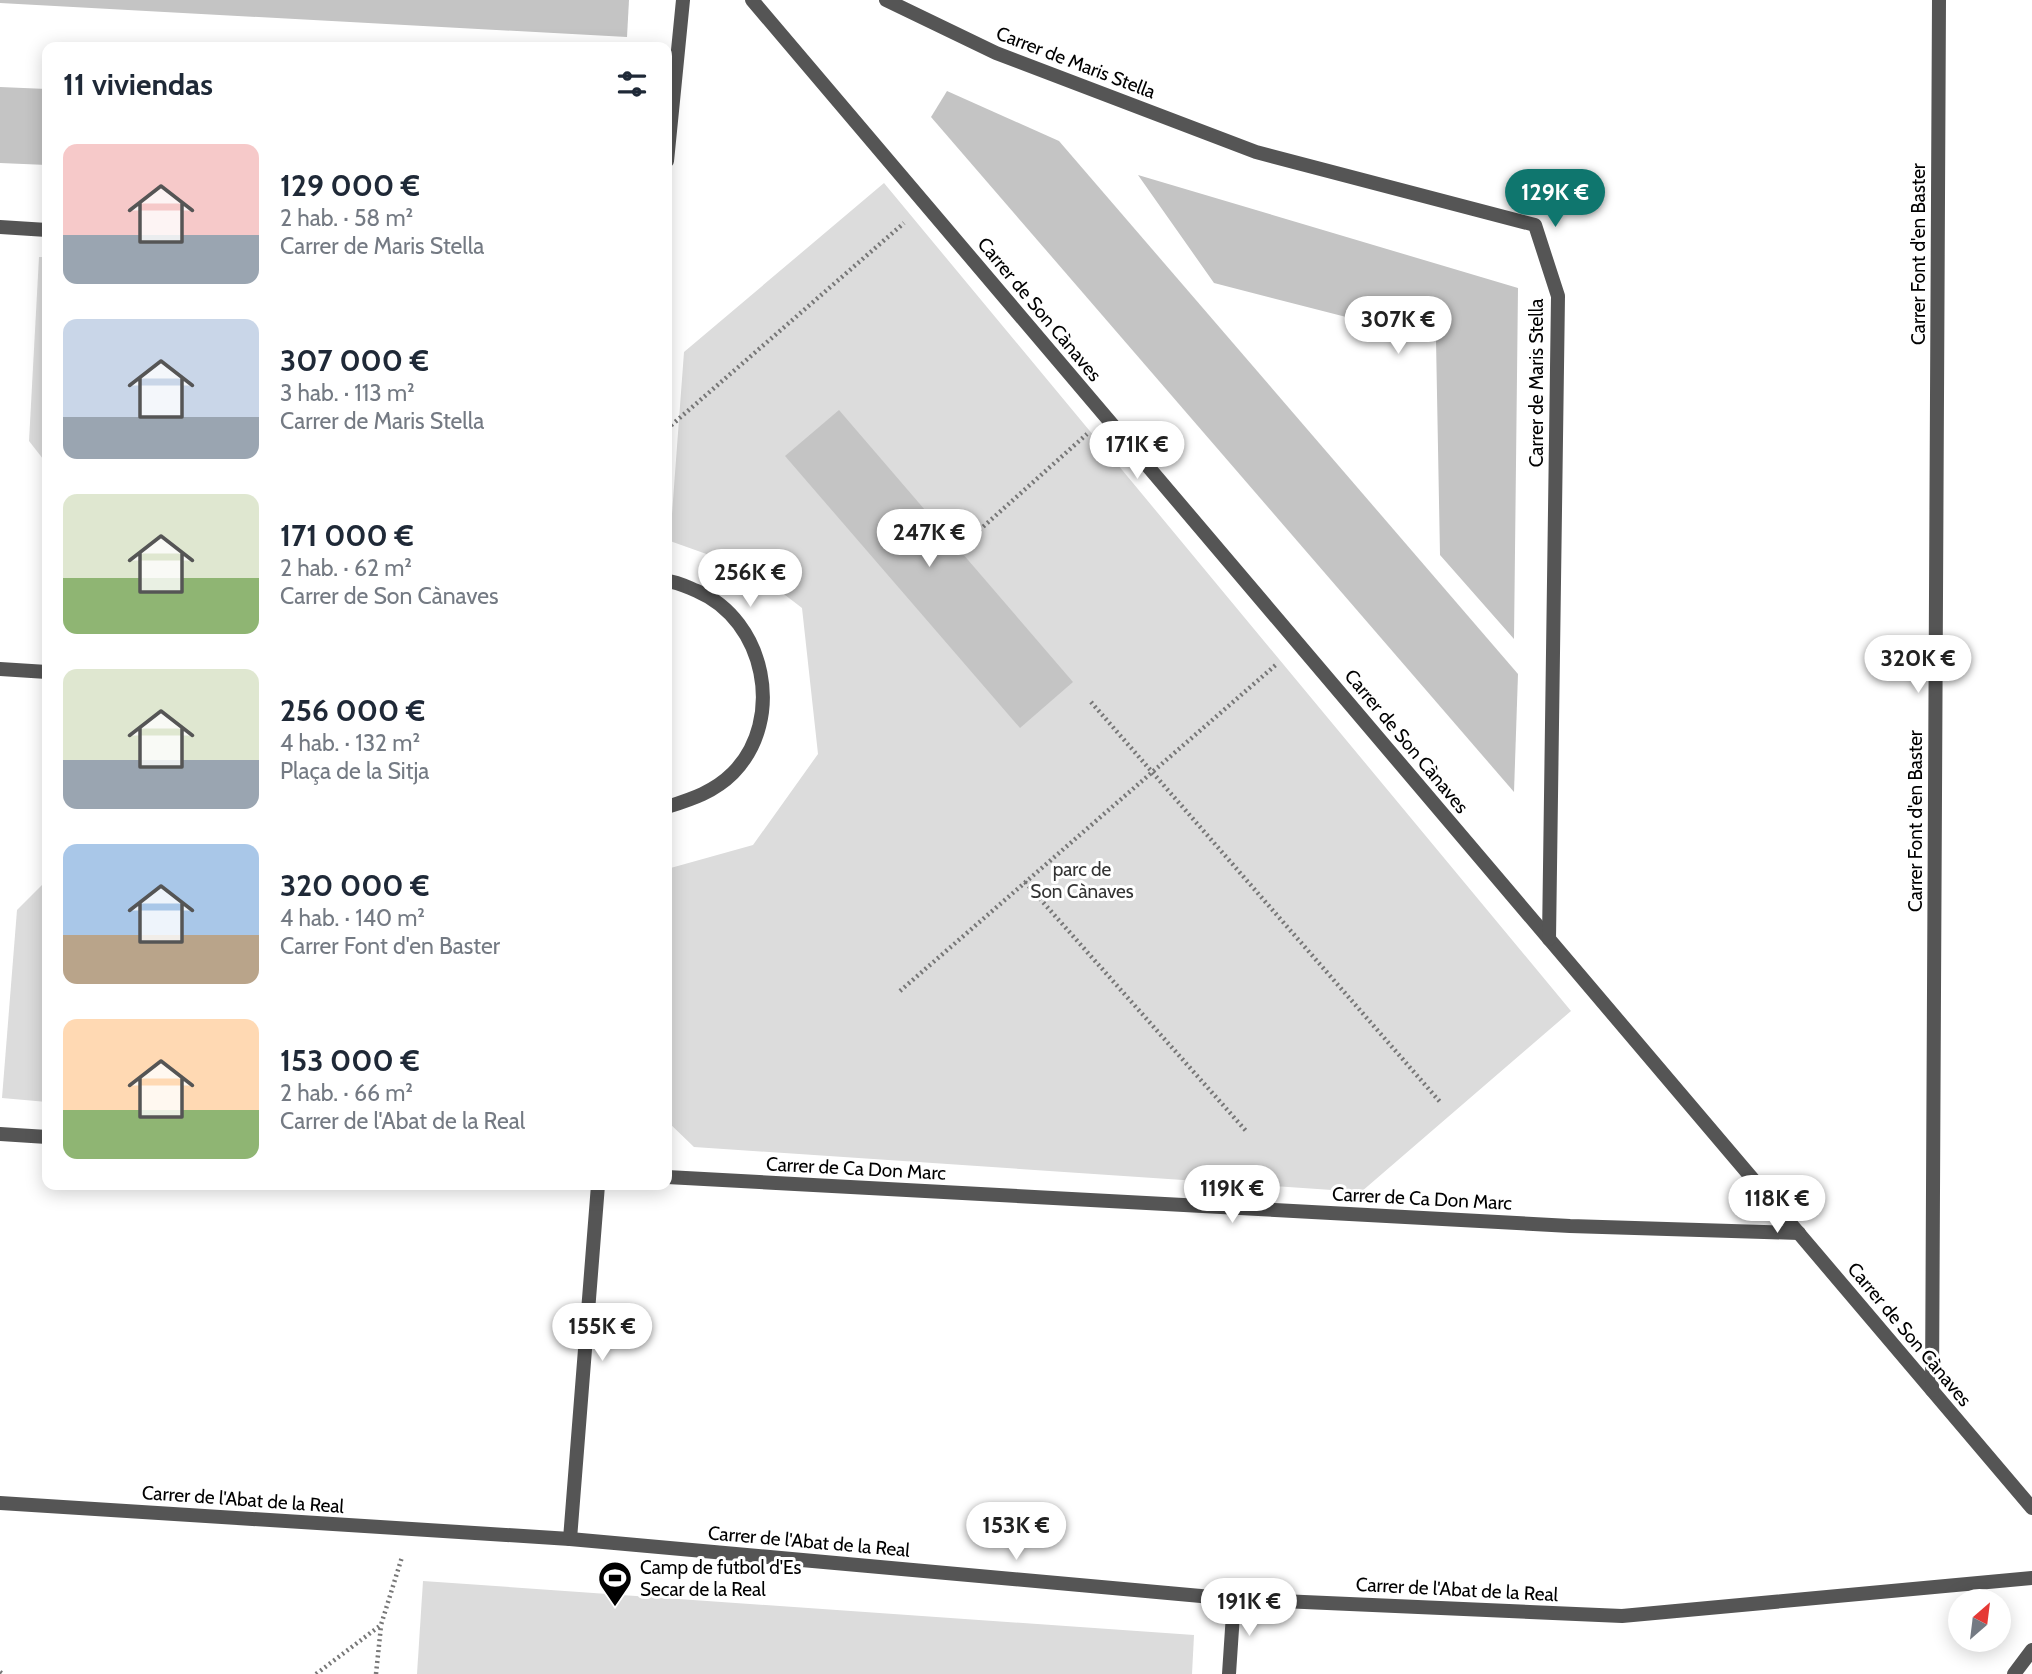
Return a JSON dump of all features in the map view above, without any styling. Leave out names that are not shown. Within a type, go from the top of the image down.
[{"type":"street","points":[[672,110],[683,0]]},
{"type":"street","name":"Carrer de Son Cànaves","points":[[752,0],[2032,1508]]},
{"type":"street","name":"Carrer de Maris Stella","points":[[886,0],[996,52],[1256,152],[1535,225],[1558,296],[1549,939]]},
{"type":"street","name":"Carrer Font d'en Baster","points":[[1932,1390],[1939,0]]},
{"type":"street","points":[[0,227],[42,230]]},
{"type":"street","points":[[672,583],[712,597],[741,624],[759,660],[764,700],[756,739],[734,772],[702,796],[672,805]]},
{"type":"street","points":[[0,669],[42,672]]},
{"type":"street","points":[[0,1134],[42,1138]]},
{"type":"street","name":"Carrer de Ca Don Marc","points":[[672,1177],[1570,1226],[1799,1233]]},
{"type":"street","points":[[570,1539],[598,1190]]},
{"type":"street","name":"Carrer de l'Abat de la Real","points":[[0,1503],[570,1539],[1234,1599],[1622,1616],[2032,1578]]},
{"type":"street","points":[[1229,1674],[1234,1599]]},
{"type":"street","points":[[2014,1674],[2032,1650]]},
{"type":"path","points":[[672,425],[926,204]]},
{"type":"path","points":[[975,534],[1106,417]]},
{"type":"path","points":[[900,991],[1299,644]]},
{"type":"path","points":[[1091,702],[1440,1103]]},
{"type":"path","points":[[1025,882],[1247,1132]]},
{"type":"path","points":[[376,1674],[381,1625],[411,1529]]},
{"type":"path","points":[[316,1674],[381,1625]]},
{"type":"green space","name":"parc de Son Cànaves","points":[[884,183],[1571,1011],[1361,1192],[694,1147],[672,1126],[672,868],[753,845],[818,754],[802,608],[754,571],[672,542],[684,352]]},
{"type":"green space","points":[[39,257],[42,257],[42,458],[29,441]]},
{"type":"green space","points":[[42,885],[42,1102],[2,1098],[17,910]]},
{"type":"green space","name":"Camp de futbol d'Es Secar de la Real","points":[[423,1581],[1194,1635],[1192,1674],[417,1674]]},
{"type":"building","points":[[0,0],[629,0],[627,37],[0,3]]},
{"type":"building","points":[[0,87],[42,89],[42,165],[0,163]]},
{"type":"building","points":[[947,91],[1059,141],[1518,674],[1514,792],[931,117]]},
{"type":"building","points":[[1138,175],[1518,288],[1514,639],[1440,555],[1436,340],[1214,283]]},
{"type":"building","points":[[839,410],[1073,682],[1020,728],[785,456]]},
{"type":"place","name":"Camp de futbol d'Es Secar de la Real","points":[[615,1608]]}]
